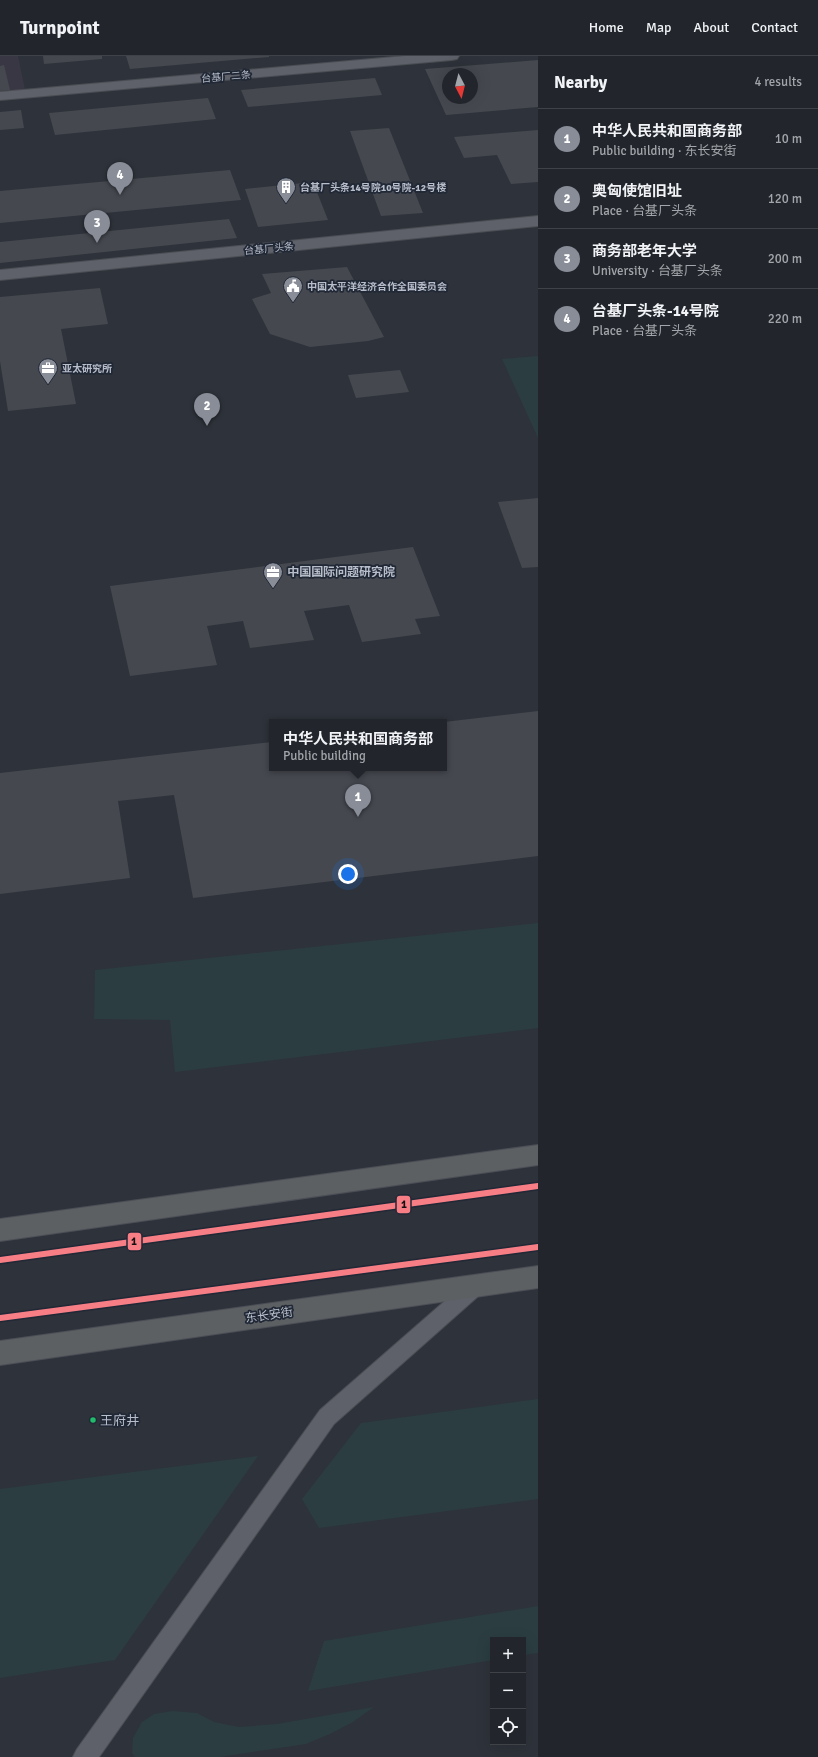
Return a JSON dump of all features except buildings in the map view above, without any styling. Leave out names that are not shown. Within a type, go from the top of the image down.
[{"type":"highway","points":[[0,1230],[538,1155]]},
{"type":"highway","name":"东长安街","points":[[0,1353],[538,1277]]},
{"type":"street","name":"台基厂二条","points":[[0,96],[452,56]]},
{"type":"street","name":"台基厂头条","points":[[0,275],[538,221]]},
{"type":"lane","points":[[85,1757],[327,1417],[477,1285]]},
{"type":"shaded area","points":[[0,56],[18,56],[25,90],[0,92]]},
{"type":"shaded area","points":[[538,356],[538,438],[502,359]]},
{"type":"shaded area","points":[[538,923],[538,1028],[175,1072],[170,1020],[94,1019],[95,970]]},
{"type":"shaded area","points":[[538,1399],[538,1499],[319,1528],[302,1499],[361,1423]]},
{"type":"shaded area","points":[[258,1456],[115,1660],[0,1678],[0,1489]]},
{"type":"shaded area","points":[[538,1606],[538,1653],[526,1655],[526,1637],[490,1637],[490,1661],[308,1691],[324,1641]]},
{"type":"shaded area","points":[[374,1707],[353,1722],[306,1744],[220,1757],[135,1757],[132,1753],[133,1738],[142,1722],[154,1714],[172,1711],[197,1713],[214,1722],[239,1727],[277,1724]]},
{"type":"transit line","name":"1","points":[[0,1260],[538,1186]]},
{"type":"transit line","name":"1","points":[[0,1318],[538,1247]]},
{"type":"place","name":"台基厂头条-14号院","points":[[120,195]]},
{"type":"place","name":"台基厂头条14号院10号院-12号楼","points":[[286,204]]},
{"type":"place","name":"商务部老年大学","points":[[97,243]]},
{"type":"place","name":"中国太平洋经济合作全国委员会","points":[[293,303]]},
{"type":"place","name":"亚太研究所","points":[[48,385]]},
{"type":"place","name":"奥匈使馆旧址","points":[[207,426]]},
{"type":"place","name":"中国国际问题研究院","points":[[273,589]]},
{"type":"place","name":"中华人民共和国商务部","points":[[358,817]]},
{"type":"place","name":"王府井","points":[[93,1420]]}]
